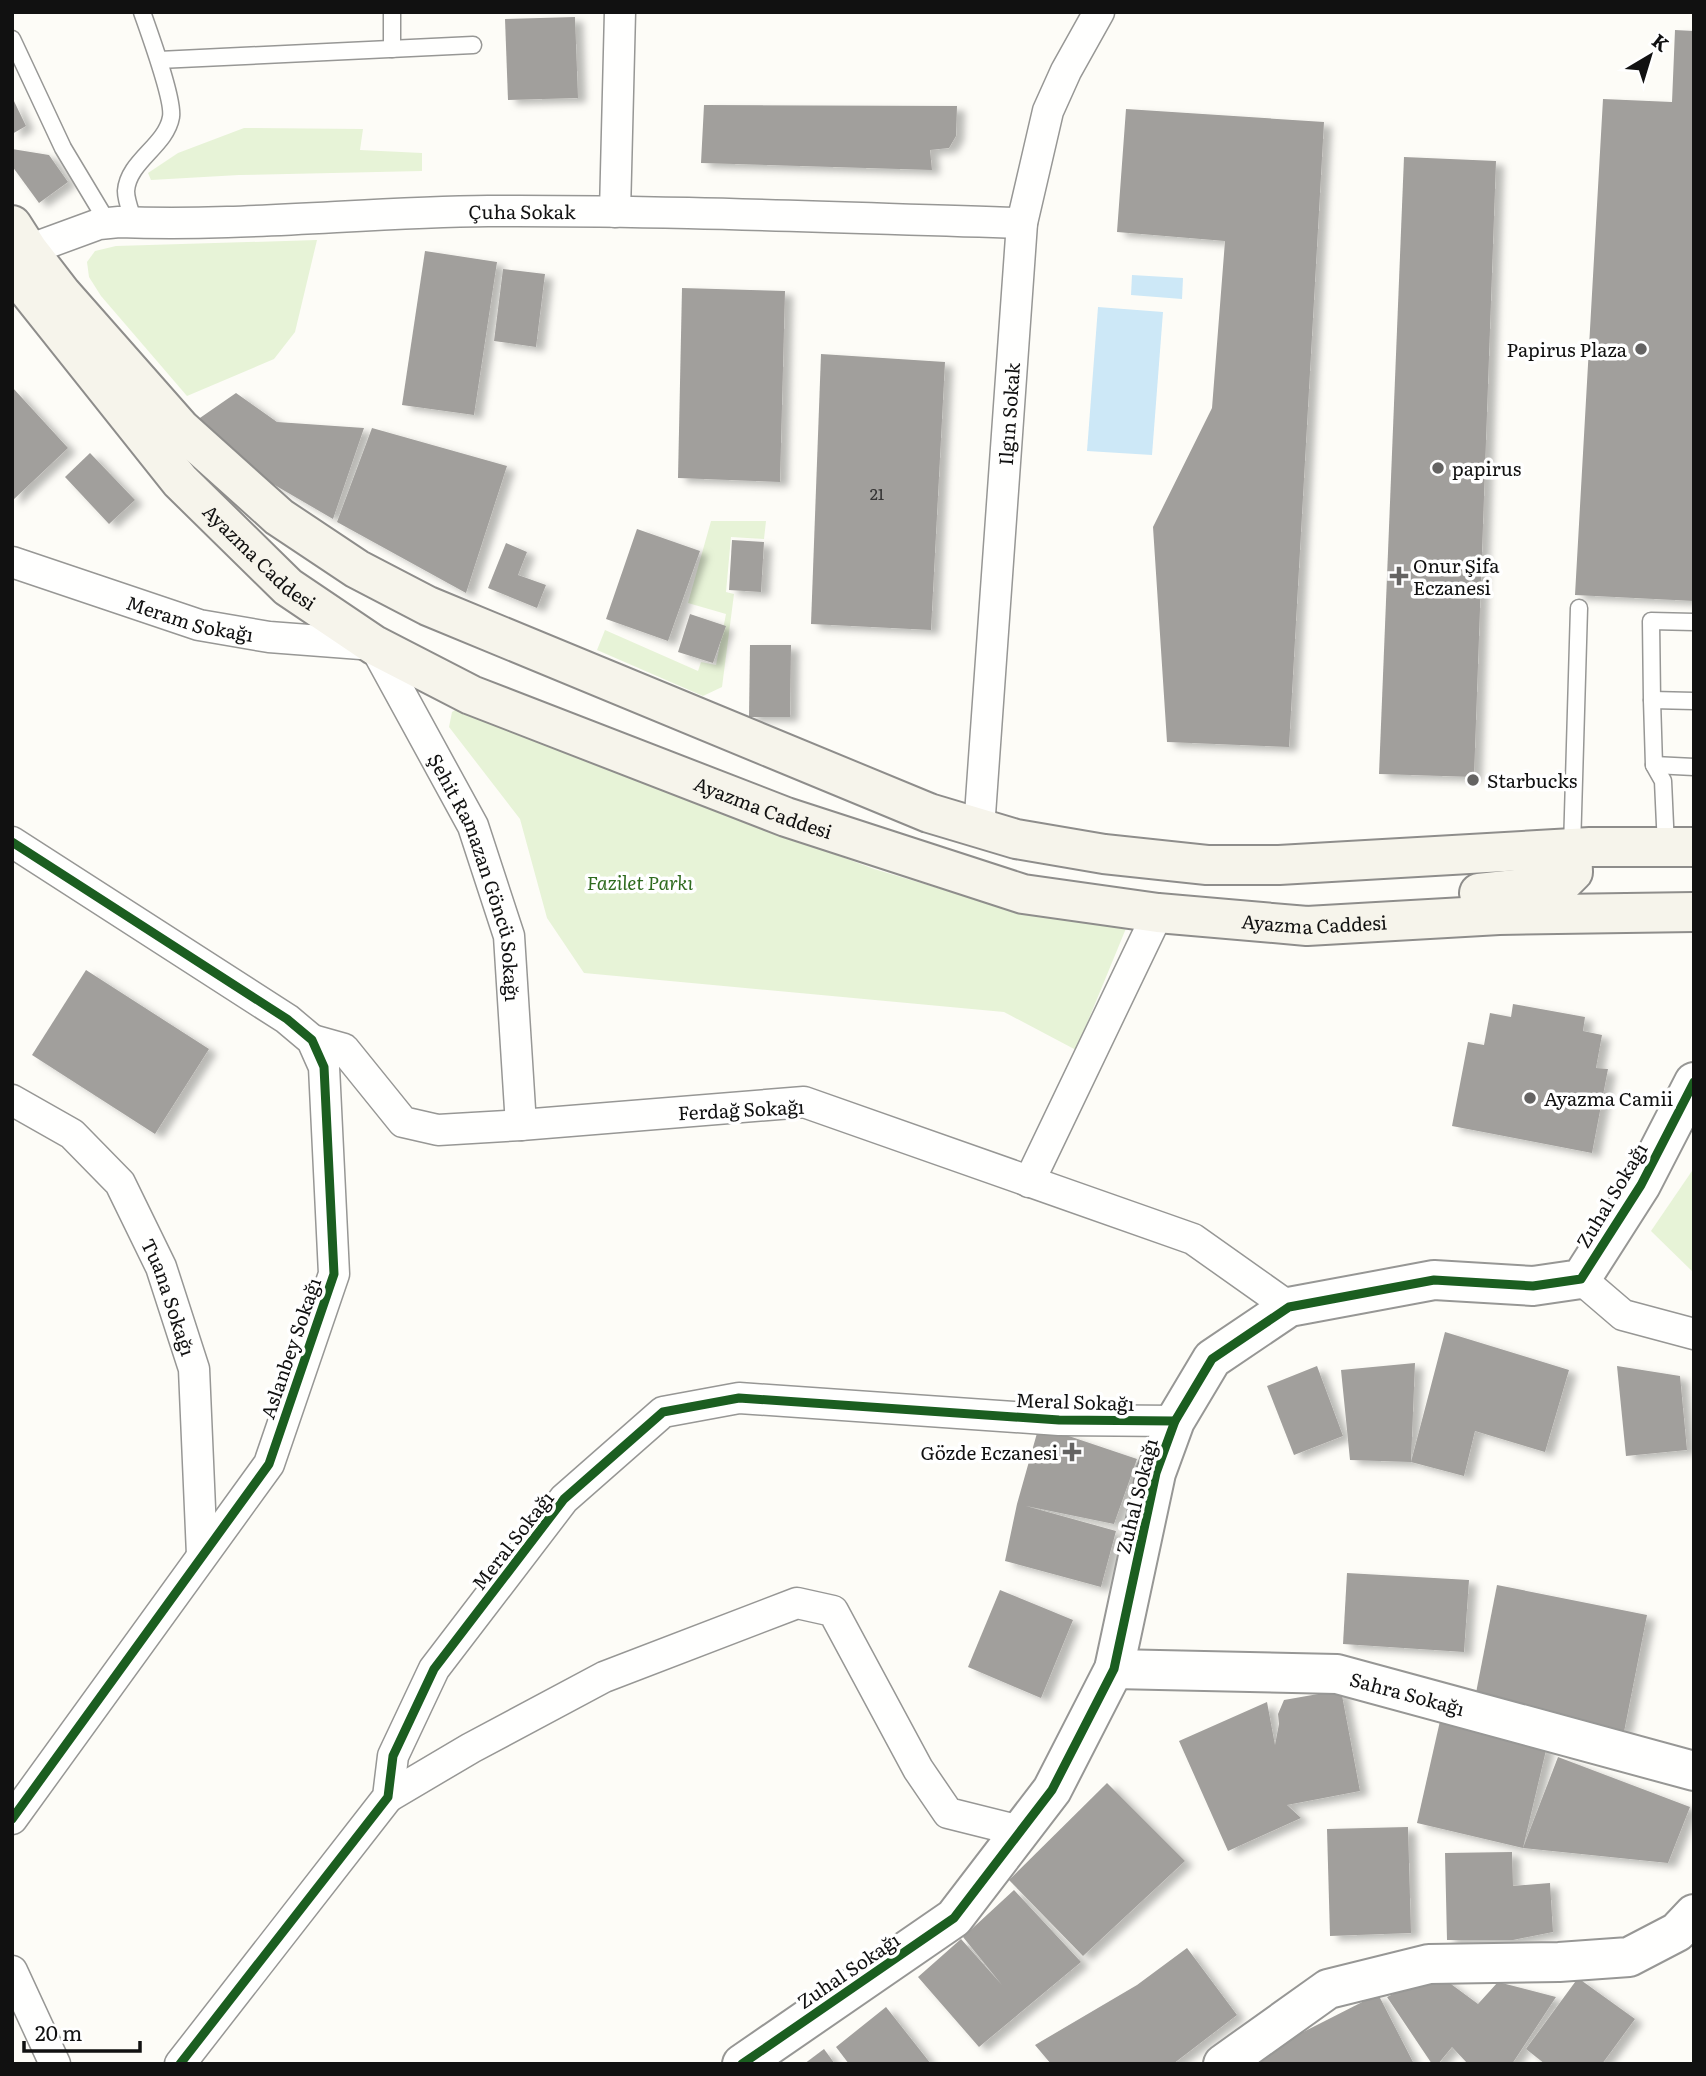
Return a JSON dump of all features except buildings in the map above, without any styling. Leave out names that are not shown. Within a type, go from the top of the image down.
[{"type":"main road","name":"Ayazma Caddesi","points":[[17,249],[93,374],[189,490],[288,587],[374,645],[471,695],[786,817],[1023,894],[1158,914],[1307,926],[1499,915],[1694,912]]},
{"type":"main road","points":[[17,249],[62,294],[181,429],[279,517],[357,569],[428,606],[929,813],[1016,839],[1104,854],[1207,865],[1279,866],[1572,848],[1680,847]]},
{"type":"main road","points":[[1425,920],[1466,894],[1561,884],[1573,872],[1572,848]]},
{"type":"street","points":[[615,212],[620,12]]},
{"type":"street","name":"Ilgın Sokak","points":[[979,829],[1022,223],[1048,111],[1066,71],[1099,12]]},
{"type":"street","name":"Çuha Sokak","points":[[17,249],[121,223],[486,211],[1022,223]]},
{"type":"street","name":"Meram Sokağı","points":[[12,562],[199,625],[268,637],[374,645]]},
{"type":"street","name":"Şehit Ramazan Göncü Sokağı","points":[[374,645],[473,826],[509,936],[521,1125]]},
{"type":"street","name":"Aslanbey Sokağı","points":[[12,842],[287,1018],[312,1040],[324,1067],[334,1274],[269,1464],[12,1819]]},
{"type":"street","points":[[1029,1182],[1158,914]]},
{"type":"street","name":"Ferdağ Sokağı","points":[[312,1040],[344,1049],[403,1122],[438,1130],[804,1102],[1193,1239],[1289,1307]]},
{"type":"street","name":"Zuhal Sokağı","points":[[742,2064],[954,1918],[1052,1790],[1114,1669],[1156,1473],[1175,1421],[1212,1359],[1289,1307],[1434,1280],[1533,1286],[1581,1279],[1642,1185],[1694,1082]]},
{"type":"street","name":"Tuana Sokağı","points":[[12,1100],[72,1133],[120,1183],[161,1267],[194,1369],[202,1555]]},
{"type":"street","points":[[1581,1279],[1623,1315],[1694,1334]]},
{"type":"street","name":"Meral Sokağı","points":[[387,1797],[393,1756],[434,1669],[564,1499],[663,1412],[738,1398],[1059,1420],[1175,1421]]},
{"type":"street","name":"Meral Sokağı","points":[[194,2059],[387,1797],[471,1748],[604,1677],[797,1603],[833,1611],[918,1769],[948,1813],[1020,1831]]},
{"type":"street","name":"Sahra Sokağı","points":[[1114,1669],[1338,1674],[1694,1771]]},
{"type":"street","points":[[1223,2064],[1328,1989],[1429,1964],[1559,1962],[1629,1957],[1677,1932],[1694,1914]]},
{"type":"street","points":[[12,1971],[55,2064]]},
{"type":"lane","points":[[121,223],[128,182],[167,131],[172,114],[159,60],[142,12]]},
{"type":"lane","points":[[392,12],[393,49]]},
{"type":"lane","points":[[12,39],[63,148],[121,223]]},
{"type":"lane","points":[[159,60],[473,45]]},
{"type":"lane","points":[[1572,848],[1578,608]]},
{"type":"lane","points":[[1680,847],[1663,781],[1654,765],[1651,621],[1694,622]]},
{"type":"lane","points":[[1652,700],[1694,701]]},
{"type":"lane","points":[[1654,765],[1694,767]]},
{"type":"green space","points":[[244,128],[363,129],[360,150],[422,153],[422,171],[151,180],[148,173],[178,153]]},
{"type":"green space","points":[[317,240],[295,332],[274,359],[187,396],[101,296],[89,277],[87,262],[95,251],[116,246]]},
{"type":"green space","points":[[711,521],[766,521],[764,539],[731,537],[726,592],[734,594],[722,687],[703,696],[597,650],[605,630],[698,671],[701,662],[716,665],[726,614],[688,603]]},
{"type":"green space","name":"Fazilet Parkı","points":[[467,702],[579,758],[874,869],[1026,914],[1127,926],[1076,1050],[1004,1012],[584,973],[547,918],[520,819],[449,727],[452,712]]},
{"type":"green space","points":[[1694,1168],[1694,1273],[1651,1231]]},
{"type":"water","points":[[1132,275],[1183,278],[1182,299],[1131,295]]},
{"type":"water","points":[[1098,307],[1163,312],[1152,455],[1087,451]]},
{"type":"cycle path","points":[[12,842],[287,1019],[312,1040],[324,1067],[334,1274],[269,1464],[12,1819]]},
{"type":"cycle path","points":[[742,2064],[954,1918],[1052,1790],[1114,1669],[1156,1473],[1175,1421],[1212,1359],[1289,1307],[1434,1280],[1533,1286],[1581,1279],[1641,1185],[1694,1082]]},
{"type":"cycle path","points":[[180,2064],[388,1797],[393,1756],[434,1669],[564,1499],[663,1412],[739,1398],[1059,1420],[1175,1421]]},
{"type":"place","name":"Papirus Plaza","points":[[1641,349]]},
{"type":"place","name":"papirus","points":[[1438,468]]},
{"type":"place","name":"Onur Şifa Eczanesi","points":[[1399,576]]},
{"type":"place","name":"Starbucks","points":[[1473,780]]},
{"type":"place","name":"Ayazma Camii","points":[[1530,1098]]},
{"type":"place","name":"Gözde Eczanesi","points":[[1072,1452]]}]
